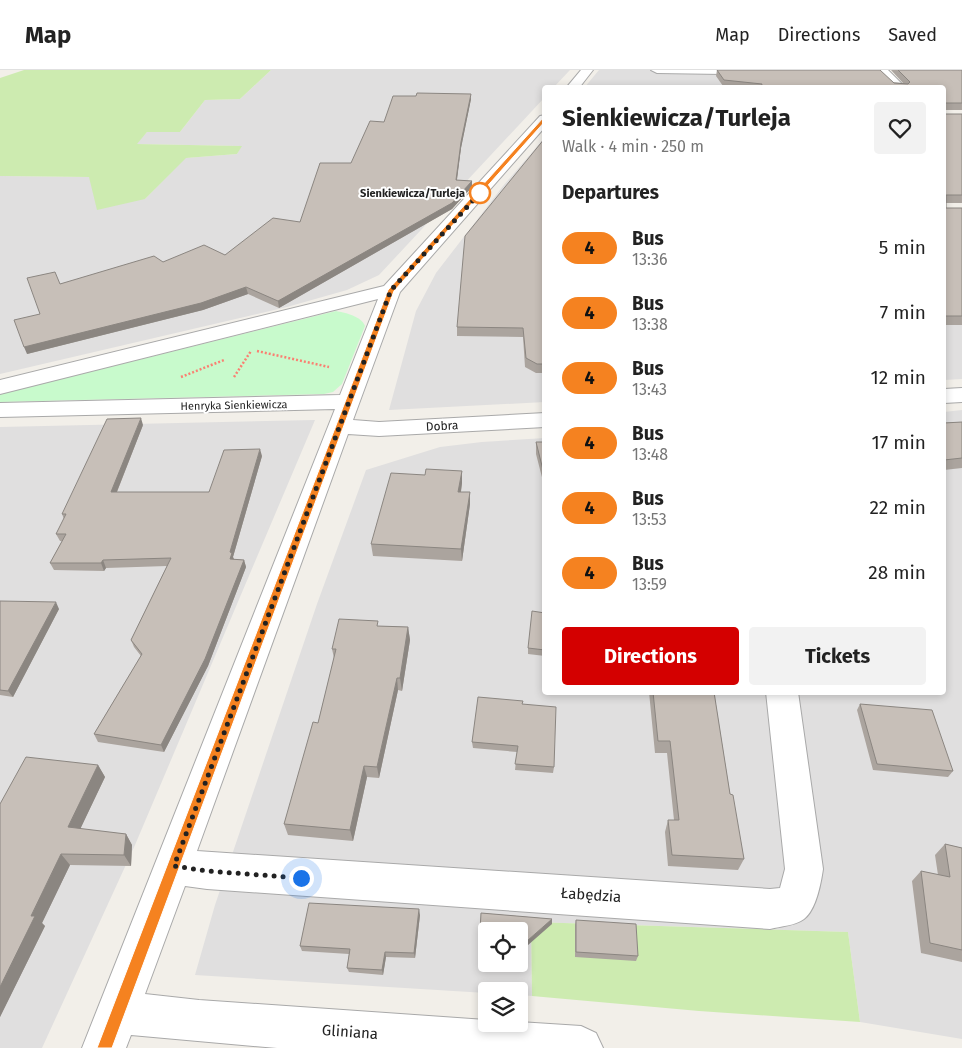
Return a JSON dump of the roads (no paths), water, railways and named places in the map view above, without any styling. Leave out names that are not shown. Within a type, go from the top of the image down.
[{"type":"street","points":[[574,85],[587,70]]},
{"type":"street","points":[[658,70],[724,71]]},
{"type":"street","points":[[881,70],[897,85]]},
{"type":"street","points":[[111,1030],[391,290],[542,122]]},
{"type":"street","points":[[0,387],[391,290]]},
{"type":"street","points":[[946,396],[962,395]]},
{"type":"street","name":"Henryka Sienkiewicza","points":[[0,410],[219,405],[344,414]]},
{"type":"street","name":"Dobra","points":[[344,414],[379,429],[542,420]]},
{"type":"street","name":"Łabędzia","points":[[174,866],[217,872],[770,909],[791,905],[800,892],[804,869],[782,695]]},
{"type":"street","name":"Gliniana","points":[[111,1030],[199,1021],[581,1048]]},
{"type":"place","name":"Sienkiewicza/Turleja","points":[[480,193]]}]
